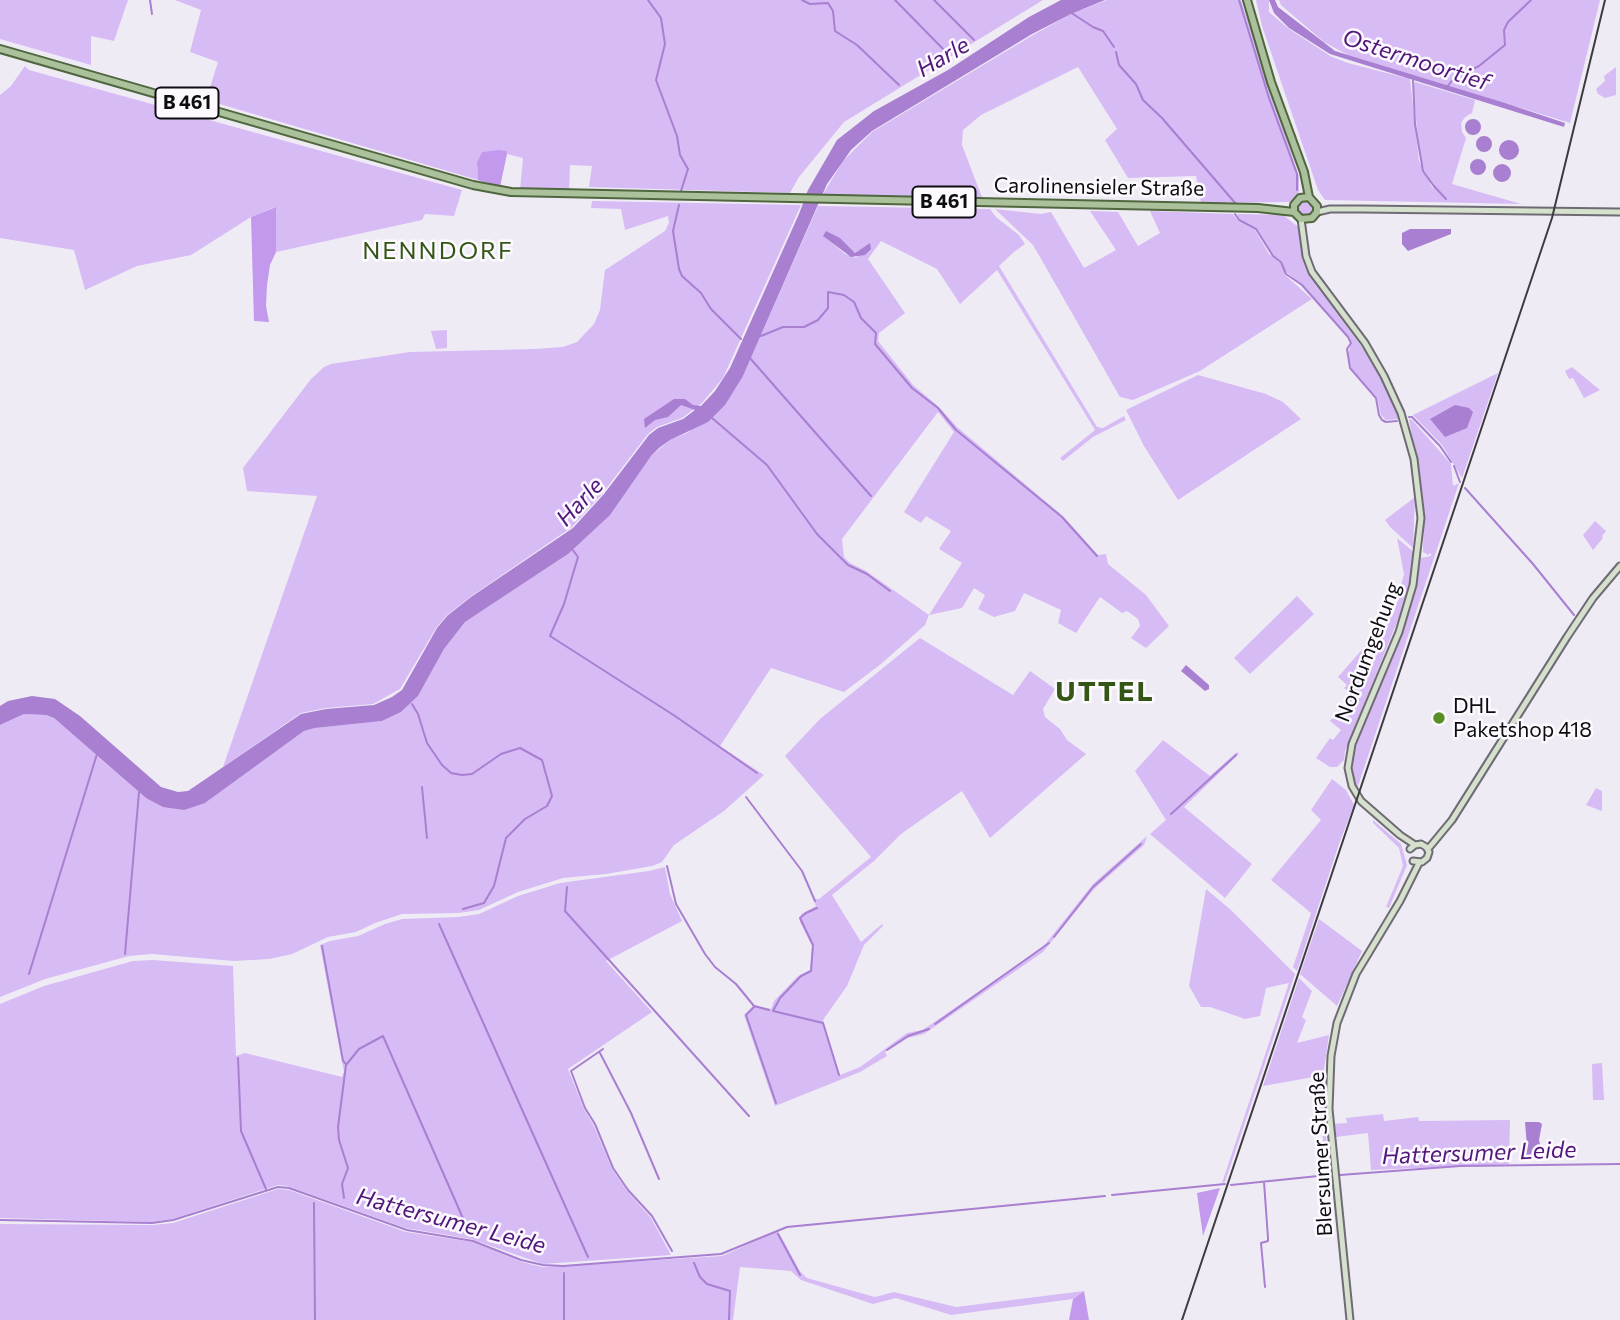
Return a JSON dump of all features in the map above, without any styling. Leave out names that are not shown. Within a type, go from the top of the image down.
[{"type":"main road","points":[[1247,0],[1271,82],[1305,179],[1306,197],[1317,209],[1620,212]]},
{"type":"main road","name":"Carolinensieler Straße","points":[[0,49],[498,190],[521,193],[1294,208]]},
{"type":"main road","points":[[1306,197],[1294,208],[1301,219],[1309,219],[1317,209]]},
{"type":"main road","name":"Nordumgehung","points":[[1301,219],[1306,256],[1312,272],[1365,343],[1393,393],[1411,446],[1417,477],[1420,536],[1409,601],[1348,760],[1350,779],[1358,798],[1413,847]]},
{"type":"main road","name":"Nordumgehung","points":[[1304,238],[1309,219]]},
{"type":"main road","points":[[1416,862],[1410,855],[1413,847],[1426,847],[1438,836],[1462,804],[1567,637],[1593,598],[1620,566]]},
{"type":"main road","name":"Blersumer Straße","points":[[1350,1320],[1329,1109],[1331,1056],[1337,1023],[1356,974],[1400,901],[1416,862],[1427,858],[1426,847]]},
{"type":"shaded area","points":[[0,0],[128,0],[114,41],[91,36],[91,65],[0,39]]},
{"type":"shaded area","points":[[175,0],[1043,0],[844,122],[799,177],[790,193],[589,187],[592,166],[570,165],[569,192],[540,188],[520,190],[523,158],[505,151],[482,152],[477,162],[478,180],[206,100],[218,62],[190,52],[201,10]]},
{"type":"shaded area","points":[[1061,0],[1105,0],[1032,34],[872,131],[851,150],[827,184],[743,376],[725,405],[708,422],[659,448],[610,515],[568,554],[465,622],[444,649],[418,696],[401,712],[382,721],[304,731],[205,803],[184,810],[163,807],[146,798],[54,718],[24,714],[0,725],[0,706],[8,701],[32,696],[55,699],[80,716],[161,787],[178,792],[188,791],[301,714],[374,705],[392,697],[402,690],[437,628],[447,616],[573,528],[604,494],[649,435],[658,428],[683,419],[695,410],[681,405],[668,417],[655,420],[645,428],[644,419],[674,399],[685,399],[693,405],[701,406],[715,391],[730,368],[808,190],[837,140],[874,111],[948,70],[1029,17]]},
{"type":"shaded area","points":[[1107,0],[1241,0],[1299,176],[1299,192],[1290,202],[1201,203],[1196,176],[1128,178],[1105,140],[1117,129],[1078,67],[981,115],[963,130],[962,145],[983,200],[823,194],[843,161],[872,132],[1033,35],[1071,14]]},
{"type":"shaded area","points":[[1256,0],[1269,0],[1269,12],[1289,29],[1332,57],[1410,79],[1419,161],[1424,171],[1419,148],[1413,88],[1415,82],[1475,100],[1472,113],[1461,123],[1466,138],[1452,184],[1521,204],[1325,200],[1318,190],[1262,26]]},
{"type":"shaded area","points":[[1269,0],[1275,0],[1278,7],[1335,51],[1502,102],[1565,123],[1564,127],[1330,54],[1289,28],[1274,13]]},
{"type":"shaded area","points":[[1279,0],[1600,0],[1570,123],[1348,55],[1324,42],[1281,5]]},
{"type":"shaded area","points":[[25,66],[29,70],[462,190],[454,216],[425,214],[422,220],[276,252],[275,207],[251,217],[191,255],[137,266],[85,290],[74,250],[0,238],[0,95],[11,86]]},
{"type":"shaded area","points":[[1616,67],[1616,95],[1605,98],[1598,94],[1596,89],[1605,81],[1604,76]]},
{"type":"shaded area","points":[[1473,119],[1479,121],[1479,133],[1473,135],[1467,133],[1465,127],[1467,121]]},
{"type":"shaded area","points":[[1481,136],[1487,136],[1492,144],[1490,150],[1481,152],[1476,147],[1476,141]]},
{"type":"shaded area","points":[[1509,140],[1516,143],[1519,150],[1516,157],[1509,160],[1502,157],[1499,150],[1502,143]]},
{"type":"shaded area","points":[[506,151],[507,154],[500,187],[478,180],[477,162],[482,152]]},
{"type":"shaded area","points":[[1478,159],[1484,161],[1484,173],[1478,175],[1472,173],[1470,167],[1472,161]]},
{"type":"shaded area","points":[[1498,164],[1506,164],[1511,173],[1509,180],[1498,182],[1493,177],[1493,169]]},
{"type":"shaded area","points":[[1302,200],[1308,200],[1313,208],[1311,214],[1302,216],[1297,211],[1297,205]]},
{"type":"shaded area","points":[[592,201],[801,205],[723,378],[702,403],[682,418],[657,427],[648,434],[602,494],[572,527],[446,616],[400,689],[373,704],[301,713],[223,767],[317,496],[247,491],[243,468],[311,379],[331,364],[410,352],[535,349],[563,347],[577,342],[594,324],[600,310],[605,270],[665,231],[669,223],[668,216],[625,230],[621,209],[591,208]]},
{"type":"shaded area","points":[[818,206],[990,209],[1019,235],[1025,244],[999,266],[1097,427],[1103,428],[1124,416],[1126,420],[1093,437],[1063,461],[1060,458],[1095,430],[997,270],[960,304],[937,269],[881,241],[868,259],[905,313],[879,333],[878,341],[913,385],[957,427],[1063,516],[1098,555],[1106,554],[1108,564],[1146,595],[1169,626],[1146,648],[1131,638],[1140,626],[1138,619],[1127,611],[1122,613],[1100,597],[1076,633],[1058,623],[1061,610],[1024,593],[1015,611],[994,617],[978,609],[985,595],[974,588],[962,608],[929,615],[925,625],[844,692],[771,668],[720,746],[764,775],[724,811],[674,845],[662,862],[606,874],[563,878],[518,892],[479,910],[402,914],[356,932],[328,937],[292,954],[269,959],[234,961],[152,954],[129,956],[45,979],[0,997],[0,725],[24,714],[54,718],[146,798],[205,803],[304,731],[382,721],[401,712],[418,696],[444,649],[465,622],[568,554],[651,456],[670,440],[689,432],[743,376]],"holes":[[[834,235],[855,253],[866,246],[856,258],[845,254],[824,236]],[[938,412],[954,432],[904,512],[921,523],[926,516],[951,531],[939,549],[962,563],[929,615],[844,557],[842,539]]]},
{"type":"shaded area","points":[[276,207],[276,252],[270,265],[267,285],[266,306],[269,322],[254,321],[251,217]]},
{"type":"shaded area","points":[[995,209],[1041,214],[1051,212],[1084,268],[1116,250],[1090,211],[1118,212],[1138,246],[1160,233],[1150,211],[1233,214],[1238,221],[1255,230],[1269,254],[1281,263],[1285,275],[1312,299],[1200,371],[1133,400],[1120,397],[1033,245]]},
{"type":"shaded area","points":[[1237,214],[1283,215],[1301,229],[1304,258],[1310,274],[1368,356],[1388,390],[1399,419],[1386,420],[1381,415],[1377,397],[1351,368],[1348,354],[1351,343],[1348,337],[1302,285],[1284,270],[1282,261],[1273,256],[1256,228],[1239,220]]},
{"type":"shaded area","points":[[1410,229],[1451,229],[1451,234],[1408,251],[1402,244],[1402,233]]},
{"type":"shaded area","points":[[826,231],[840,238],[855,253],[870,243],[871,249],[865,255],[851,257],[823,236]]},
{"type":"shaded area","points":[[447,330],[447,348],[436,349],[431,331]]},
{"type":"shaded area","points":[[1572,367],[1600,390],[1584,398],[1573,378],[1569,379],[1565,371]]},
{"type":"shaded area","points":[[1498,373],[1462,478],[1442,445],[1413,415]]},
{"type":"shaded area","points":[[1198,375],[1266,394],[1283,402],[1301,419],[1178,500],[1144,446],[1126,410]]},
{"type":"shaded area","points":[[1455,405],[1469,408],[1473,412],[1467,428],[1445,437],[1430,419]]},
{"type":"shaded area","points":[[1409,419],[1451,464],[1453,486],[1459,483],[1357,789],[1352,772],[1353,749],[1406,619],[1420,558],[1431,556],[1431,553],[1428,555],[1423,552],[1424,507]]},
{"type":"shaded area","points":[[1415,497],[1413,548],[1385,520]]},
{"type":"shaded area","points":[[1595,521],[1606,531],[1593,550],[1583,535]]},
{"type":"shaded area","points":[[1397,538],[1415,553],[1408,595],[1345,751],[1344,760],[1337,767],[1330,767],[1316,758],[1330,738],[1333,740],[1341,730],[1330,721],[1354,696],[1344,688],[1347,685],[1338,677],[1394,613],[1404,574]]},
{"type":"shaded area","points":[[1297,596],[1314,614],[1250,674],[1234,658]]},
{"type":"shaded area","points":[[920,638],[1013,695],[1030,671],[1055,689],[1043,709],[1045,717],[1060,729],[1067,740],[1086,754],[990,838],[962,791],[901,834],[874,861],[832,895],[861,942],[882,924],[883,926],[864,945],[847,986],[823,1020],[840,1075],[860,1067],[907,1033],[922,1030],[1043,947],[1093,884],[1147,836],[1144,845],[1094,889],[1043,952],[924,1034],[908,1038],[885,1052],[887,1056],[860,1072],[775,1106],[744,1015],[754,1005],[771,1009],[774,1001],[798,976],[810,970],[812,946],[800,922],[801,914],[816,906],[813,899],[819,899],[871,857],[785,756],[820,719]]},
{"type":"shaded area","points":[[1186,665],[1209,685],[1209,689],[1205,691],[1181,671]]},
{"type":"shaded area","points":[[1163,740],[1210,776],[1237,752],[1239,754],[1184,807],[1252,864],[1225,898],[1150,834],[1166,820],[1135,771]]},
{"type":"shaded area","points":[[1332,779],[1346,790],[1354,805],[1297,971],[1293,967],[1311,913],[1271,880],[1321,820],[1311,810]]},
{"type":"shaded area","points":[[1596,788],[1602,791],[1602,811],[1586,805]]},
{"type":"shaded area","points":[[1373,820],[1401,844],[1407,865],[1389,908],[1386,907],[1403,866],[1399,848]]},
{"type":"shaded area","points":[[665,867],[670,894],[682,921],[606,961],[652,1012],[568,1069],[612,1169],[651,1218],[671,1255],[543,1264],[471,1239],[406,1228],[278,1185],[172,1219],[151,1222],[0,1218],[0,1004],[44,986],[133,961],[233,966],[236,1056],[245,1053],[342,1077],[344,1072],[320,945],[358,936],[402,919],[479,914],[518,896],[560,883]]},
{"type":"shaded area","points":[[1206,889],[1295,974],[1225,1182],[1222,1183],[1289,983],[1266,988],[1260,1016],[1245,1019],[1210,1007],[1201,1007],[1189,986]]},
{"type":"shaded area","points":[[1319,919],[1362,951],[1337,1006],[1300,974]]},
{"type":"shaded area","points":[[1299,978],[1312,991],[1302,1017],[1306,1020],[1297,1043],[1329,1035],[1323,1076],[1328,1172],[1325,1173],[1319,1076],[1263,1086]]},
{"type":"shaded area","points":[[1602,1063],[1604,1100],[1593,1100],[1592,1064]]},
{"type":"shaded area","points":[[1383,1114],[1384,1121],[1418,1117],[1419,1121],[1510,1120],[1509,1164],[1371,1170],[1368,1133],[1336,1137],[1333,1124],[1347,1123],[1346,1118]]},
{"type":"shaded area","points":[[1525,1122],[1542,1124],[1540,1155],[1524,1155],[1527,1147]]},
{"type":"shaded area","points":[[1220,1188],[1203,1236],[1197,1193]]},
{"type":"shaded area","points":[[278,1189],[289,1190],[406,1232],[473,1242],[522,1262],[542,1267],[722,1256],[778,1231],[800,1271],[807,1278],[875,1297],[894,1292],[956,1307],[1084,1291],[1073,1299],[951,1315],[896,1298],[873,1304],[801,1280],[791,1271],[740,1267],[733,1320],[0,1320],[0,1224],[173,1223]]},
{"type":"shaded area","points":[[1084,1291],[1089,1320],[1069,1320],[1073,1299]]},
{"type":"waterway","points":[[150,0],[152,14]]},
{"type":"waterway","points":[[648,0],[661,18],[665,44],[656,80],[677,136],[680,155],[688,169],[681,191]]},
{"type":"waterway","points":[[802,0],[810,4],[828,3],[833,11],[835,31],[857,45],[899,85]]},
{"type":"waterway","name":"Harle","points":[[895,0],[948,54]]},
{"type":"waterway","name":"Harle","points":[[934,0],[974,40]]},
{"type":"waterway","points":[[1239,0],[1269,98],[1297,174],[1297,190]]},
{"type":"waterway","name":"Ostermoortief","points":[[1447,87],[1454,78],[1479,66],[1505,45],[1504,30],[1508,22],[1531,0]]},
{"type":"waterway","points":[[1070,12],[1103,31],[1114,47]]},
{"type":"waterway","points":[[1116,52],[1119,65],[1136,84],[1143,100],[1162,118],[1236,204]]},
{"type":"waterway","name":"Ostermoortief","points":[[1413,80],[1415,124],[1423,171],[1446,199]]},
{"type":"waterway","points":[[679,205],[673,231],[682,276],[701,293],[711,309],[741,339]]},
{"type":"waterway","points":[[1235,214],[1239,220],[1256,229],[1273,256],[1281,262],[1286,274],[1302,285],[1348,337],[1351,343],[1347,349],[1350,368],[1376,398],[1382,420],[1397,421]]},
{"type":"waterway","points":[[761,336],[783,327],[804,327],[818,320],[828,308],[828,292],[844,295],[854,302],[861,318],[876,333],[875,344],[912,388],[938,408],[956,430],[1062,517],[1097,556]]},
{"type":"waterway","points":[[749,357],[871,496]]},
{"type":"waterway","points":[[1409,417],[1440,446],[1451,462]]},
{"type":"waterway","points":[[712,418],[767,465],[817,534],[848,565],[867,574],[890,591]]},
{"type":"waterway","points":[[1454,466],[1460,482]]},
{"type":"waterway","points":[[1465,488],[1533,564],[1574,615]]},
{"type":"waterway","points":[[572,549],[578,557],[564,604],[550,636],[675,716],[757,773]]},
{"type":"waterway","points":[[412,704],[427,743],[451,773],[472,774],[501,754],[520,748],[542,760],[552,796],[547,806],[525,819],[506,838],[494,886],[484,903],[463,909]]},
{"type":"waterway","points":[[29,974],[97,754]]},
{"type":"waterway","points":[[1171,814],[1236,755]]},
{"type":"waterway","points":[[422,787],[427,838]]},
{"type":"waterway","points":[[125,954],[139,792]]},
{"type":"waterway","points":[[746,797],[802,871],[815,901]]},
{"type":"waterway","points":[[1054,937],[1093,887],[1141,844]]},
{"type":"waterway","points":[[667,866],[676,904],[705,954],[754,1006],[769,1010]]},
{"type":"waterway","points":[[567,887],[565,911],[749,1116]]},
{"type":"waterway","points":[[817,908],[800,918],[813,945],[811,971],[801,976],[780,998],[773,1011],[823,1023],[839,1075]]},
{"type":"waterway","points":[[439,924],[588,1257]]},
{"type":"waterway","points":[[935,1024],[1049,943]]},
{"type":"waterway","points":[[322,946],[343,1061],[346,1064]]},
{"type":"waterway","points":[[754,1007],[746,1015],[776,1103]]},
{"type":"waterway","points":[[887,1050],[908,1036],[929,1029]]},
{"type":"waterway","points":[[344,1198],[342,1184],[348,1168],[339,1140],[338,1127],[346,1065],[359,1049],[383,1036],[469,1232]]},
{"type":"waterway","points":[[603,1049],[571,1071],[613,1168],[628,1190],[652,1216],[672,1251]]},
{"type":"waterway","points":[[600,1053],[631,1113],[659,1179]]},
{"type":"waterway","points":[[238,1058],[241,1131],[266,1189]]},
{"type":"waterway","name":"Hattersumer Leide","points":[[1340,1175],[1460,1166],[1620,1164]]},
{"type":"waterway","name":"Hattersumer Leide","points":[[1231,1185],[1328,1175]]},
{"type":"waterway","points":[[1264,1182],[1268,1241],[1261,1243],[1265,1287]]},
{"type":"waterway","name":"Hattersumer Leide","points":[[1112,1195],[1225,1184]]},
{"type":"waterway","name":"Hattersumer Leide","points":[[0,1220],[152,1223],[173,1220],[278,1187],[289,1188],[407,1230],[473,1241],[521,1260],[563,1266],[721,1254],[787,1227],[1105,1196]]},
{"type":"waterway","points":[[314,1203],[315,1320]]},
{"type":"waterway","points":[[778,1234],[800,1275]]},
{"type":"waterway","points":[[694,1263],[700,1277],[707,1284],[730,1291],[729,1320]]},
{"type":"waterway","points":[[564,1273],[564,1320]]},
{"type":"railway","points":[[1182,1320],[1552,218],[1605,0]]},
{"type":"place","name":"DHL Paketshop 418","points":[[1439,718]]},
{"type":"district","name":"NENNDORF","points":[[438,251]]},
{"type":"district","name":"UTTEL","points":[[1105,692]]}]
